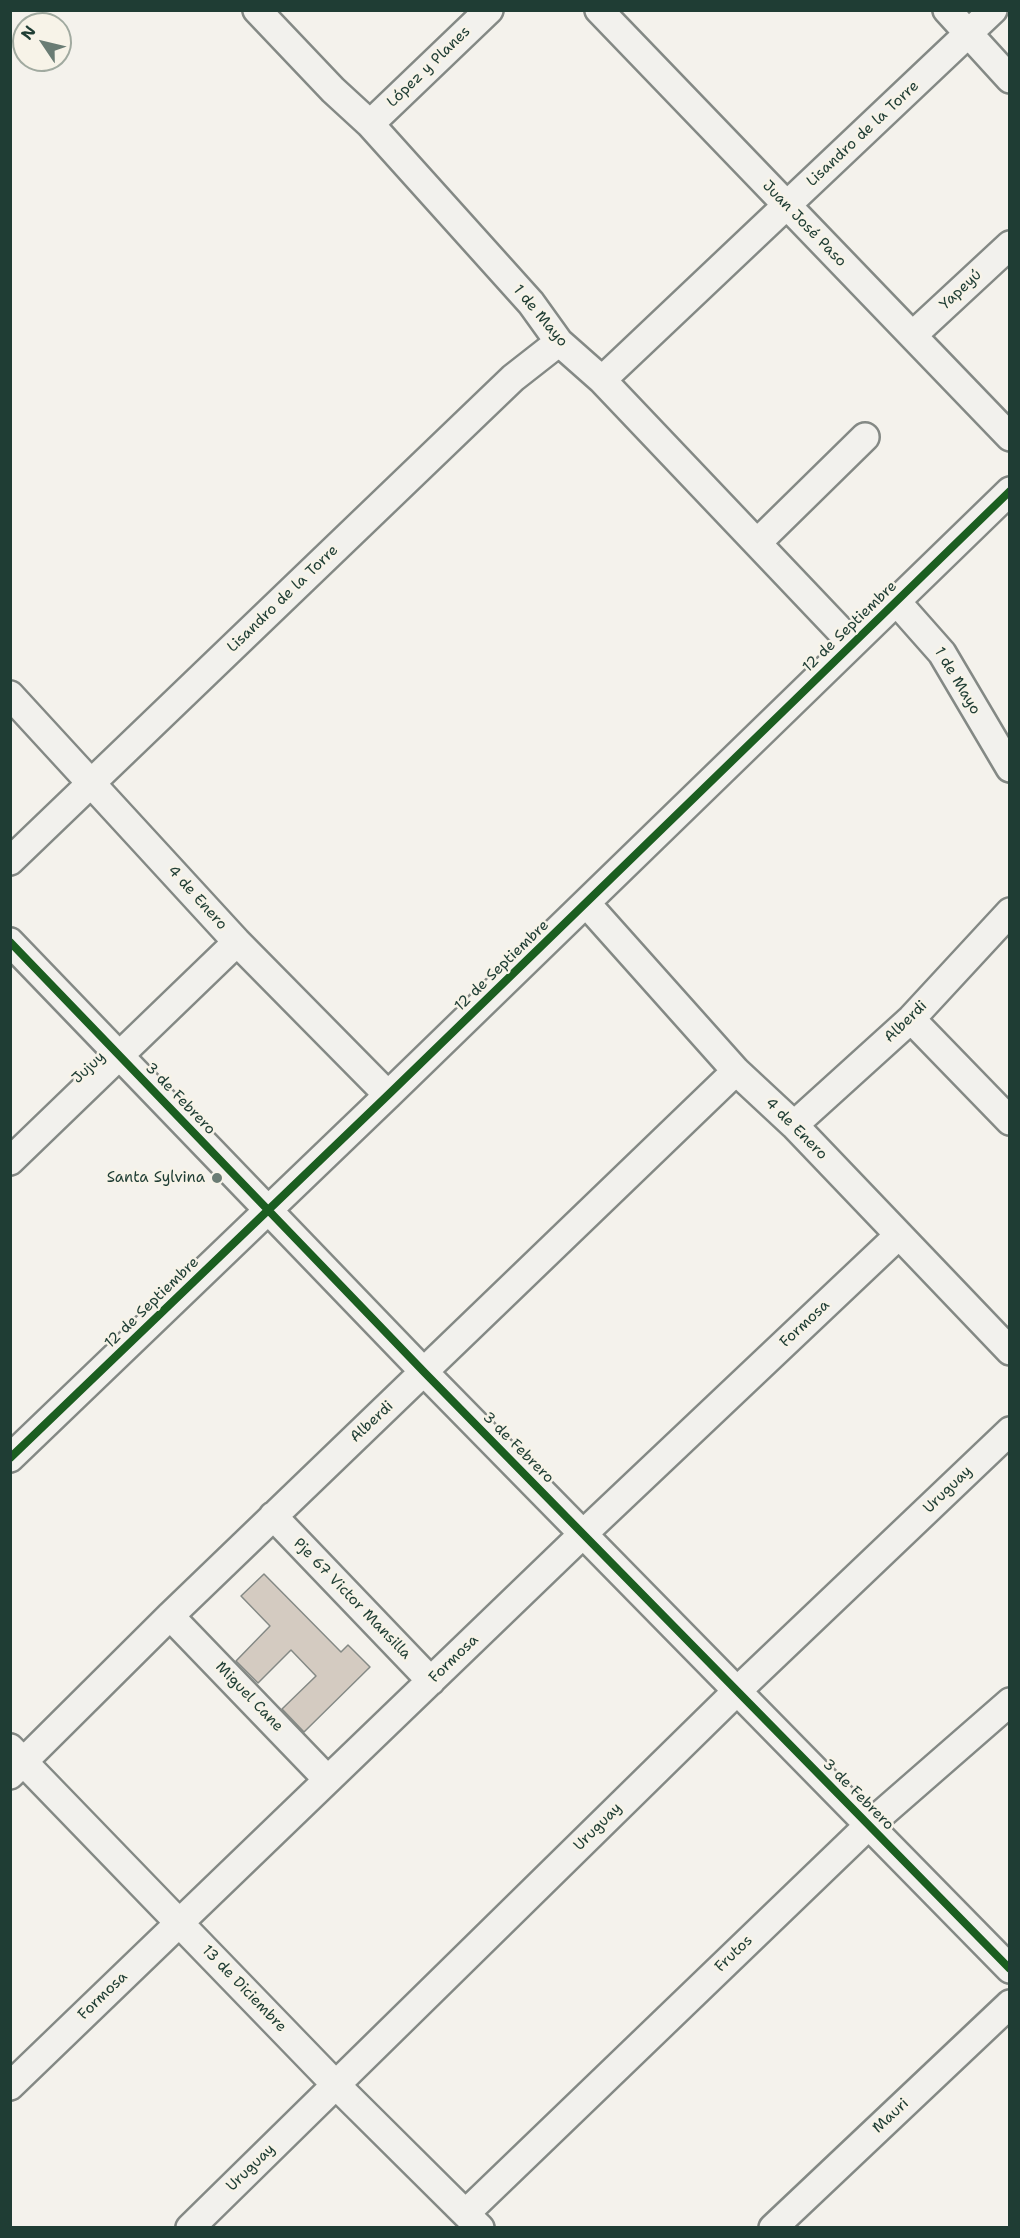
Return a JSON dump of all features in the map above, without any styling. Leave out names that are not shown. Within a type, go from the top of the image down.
[{"type":"street","name":"1 de Mayo","points":[[257,10],[333,90],[370,124],[531,303],[559,342],[602,380],[852,643]]},
{"type":"street","name":"López y Planes","points":[[370,124],[489,10]]},
{"type":"street","name":"Juan José Paso","points":[[599,10],[786,207],[1010,437]]},
{"type":"street","points":[[947,10],[1010,79]]},
{"type":"street","name":"Lisandro de la Torre","points":[[602,380],[993,10]]},
{"type":"street","name":"Yapeyú","points":[[913,335],[1010,245]]},
{"type":"street","name":"Lisandro de la Torre","points":[[10,861],[513,378],[559,342]]},
{"type":"street","points":[[757,543],[865,436]]},
{"type":"street","name":"12 de Septiembre","points":[[10,1458],[388,1095],[1010,491]]},
{"type":"street","name":"1 de Mayo","points":[[896,601],[942,653],[1010,768]]},
{"type":"street","name":"4 de Enero","points":[[10,695],[237,942],[388,1095]]},
{"type":"street","name":"4 de Enero","points":[[586,903],[736,1071],[794,1125],[1010,1351]]},
{"type":"street","name":"Alberdi","points":[[794,1125],[911,1019],[1010,912]]},
{"type":"street","name":"3 de Febrero","points":[[10,942],[269,1209],[424,1373],[1010,1969]]},
{"type":"street","name":"Jujuy","points":[[10,1161],[237,942]]},
{"type":"street","points":[[911,1019],[1010,1121]]},
{"type":"street","name":"Alberdi","points":[[15,1762],[424,1373],[736,1071]]},
{"type":"street","name":"Formosa","points":[[10,2086],[327,1779],[899,1235]]},
{"type":"street","name":"Uruguay","points":[[190,2228],[736,1692],[1010,1431]]},
{"type":"street","name":"Pje 67 Victor Mansilla","points":[[273,1516],[431,1681]]},
{"type":"street","name":"Miguel Cane","points":[[170,1616],[327,1779]]},
{"type":"street","name":"Frutos","points":[[473,2220],[869,1825],[1010,1702]]},
{"type":"street","name":"13 de Diciembre","points":[[15,1762],[179,1923],[336,2085],[473,2220]]},
{"type":"street","name":"Mauri","points":[[773,2228],[1010,2004]]},
{"type":"building","points":[[264,1574],[341,1652],[348,1645],[370,1667],[304,1732],[282,1709],[316,1676],[291,1650],[258,1683],[236,1661],[270,1626],[241,1596]]},
{"type":"cycle path","points":[[10,1458],[388,1095],[1010,491]]},
{"type":"cycle path","points":[[10,942],[425,1373],[1010,1969]]},
{"type":"place","name":"Santa Sylvina","points":[[217,1178]]}]
